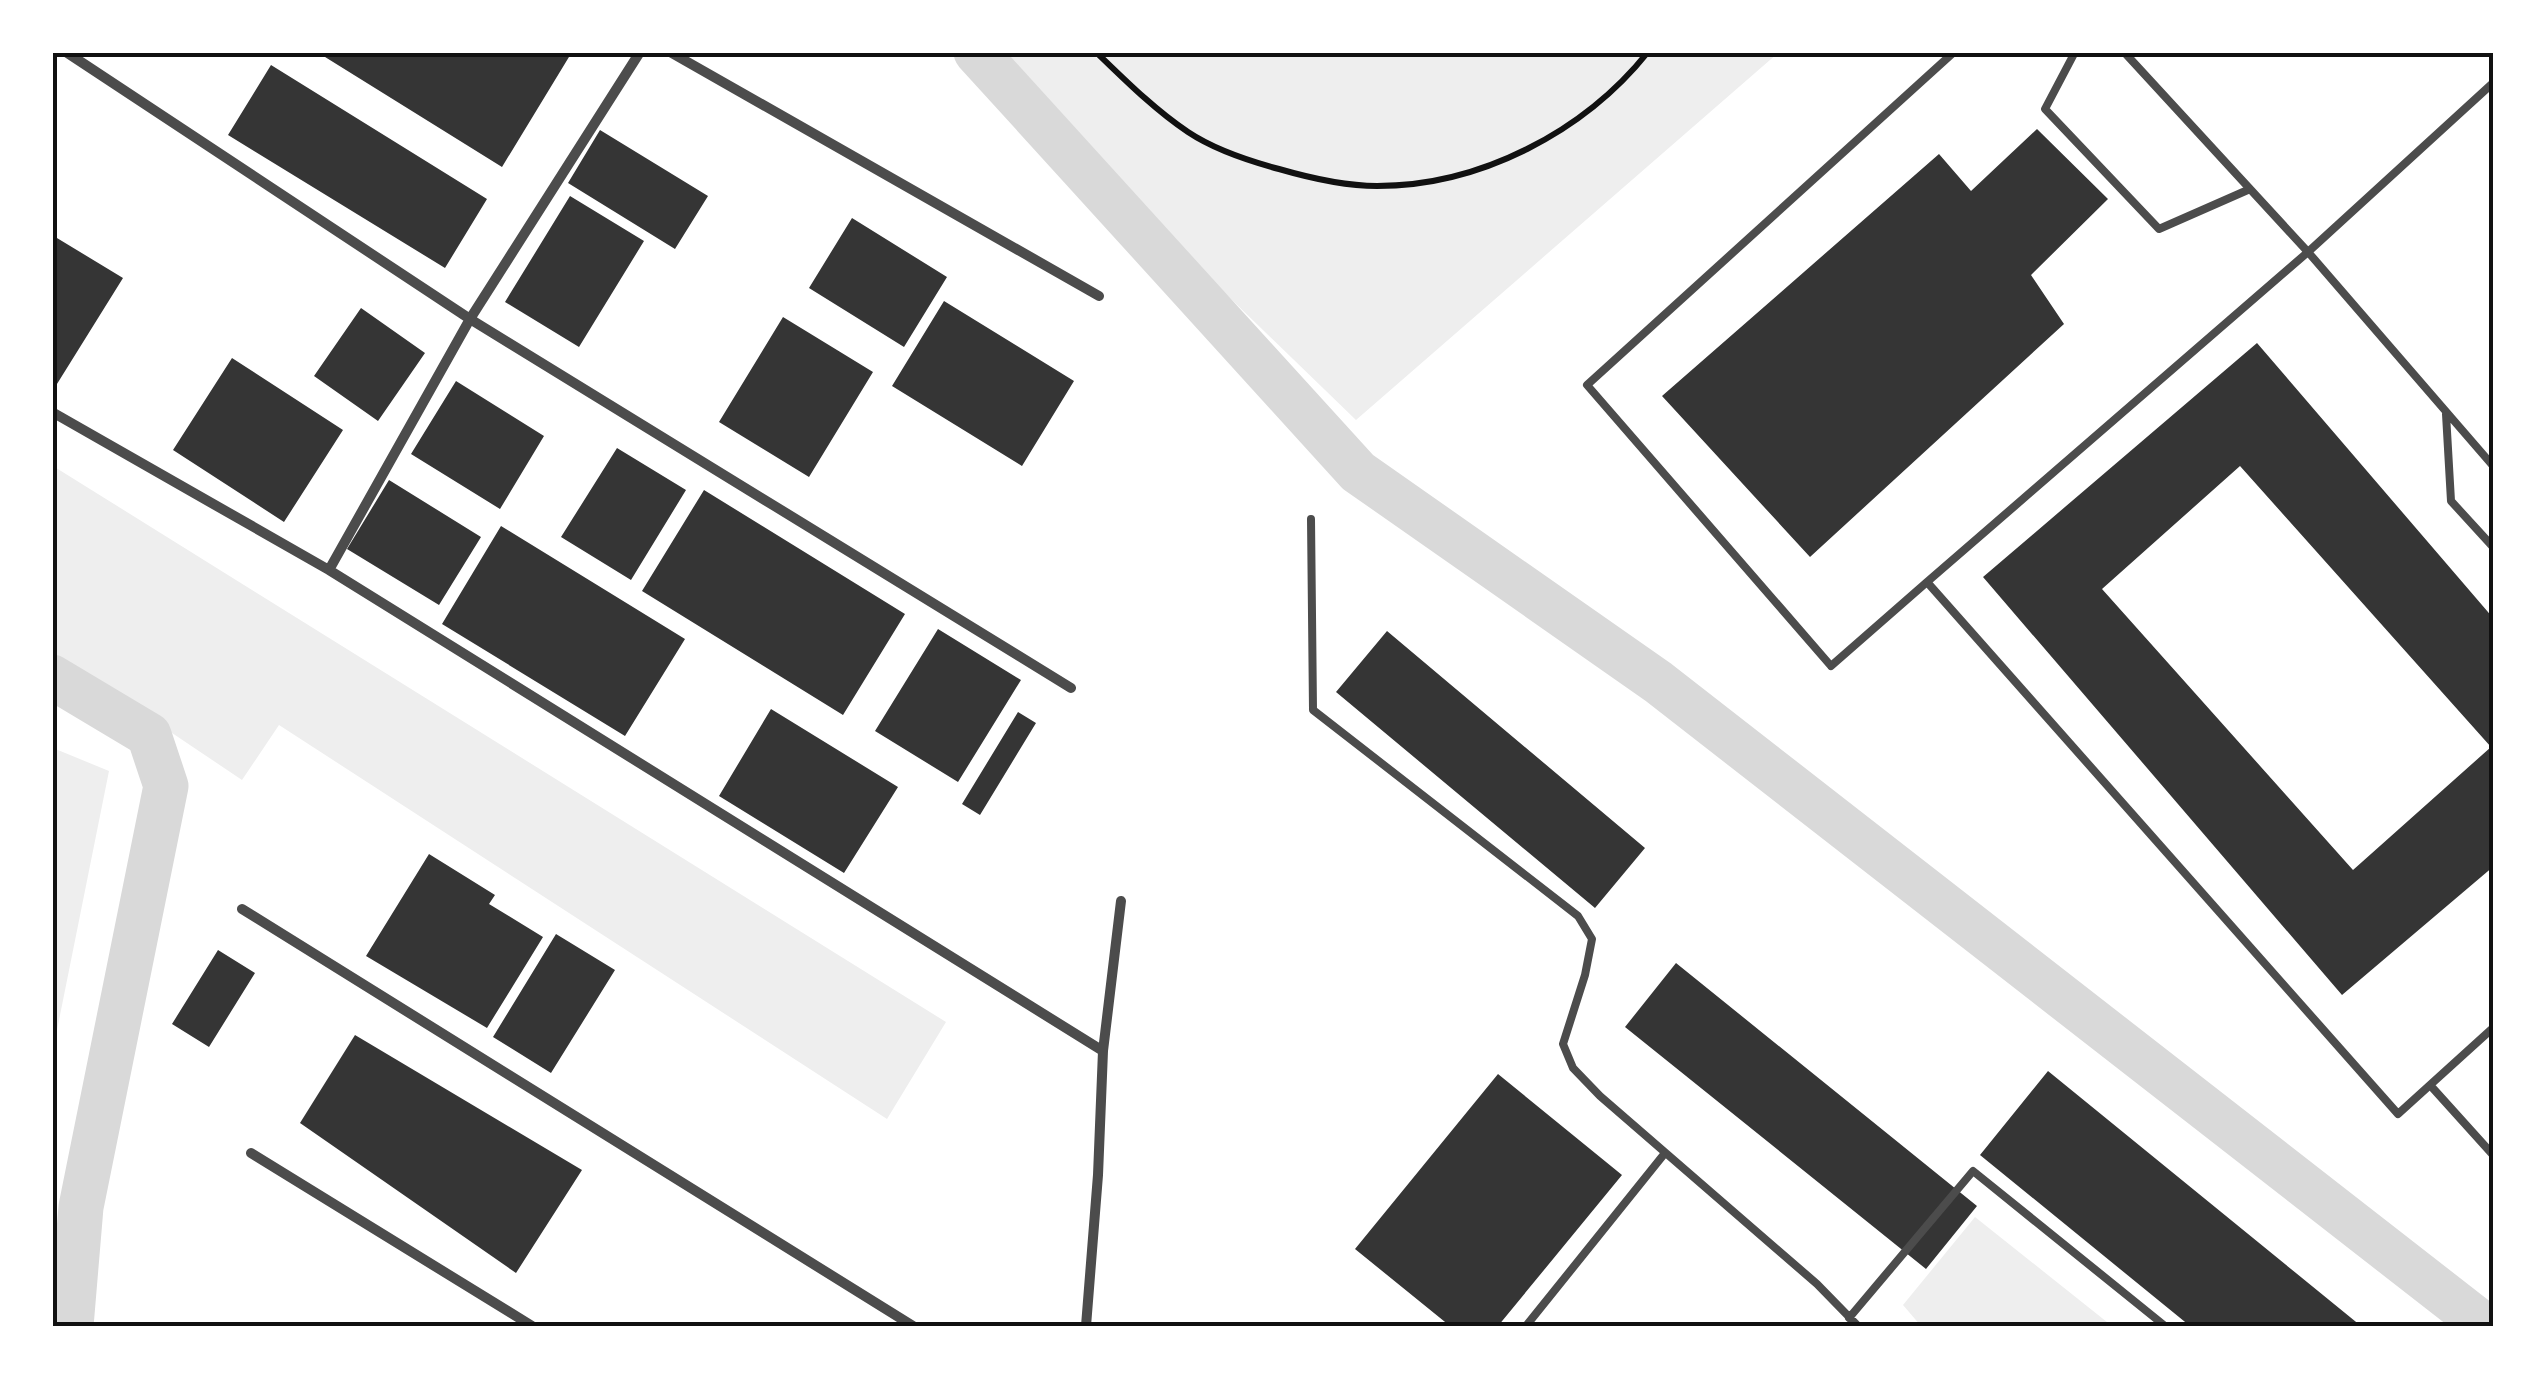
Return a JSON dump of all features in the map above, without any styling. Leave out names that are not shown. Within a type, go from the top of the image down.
[{"type":"street","points":[[66,52],[470,319],[1071,688]]},
{"type":"street","points":[[330,570],[470,319],[640,52]]},
{"type":"street","points":[[670,52],[1099,296]]},
{"type":"street","points":[[52,412],[330,570],[1102,1051]]},
{"type":"street","points":[[1086,1326],[1098,1175],[1102,1051],[1122,902]]},
{"type":"street","points":[[242,909],[913,1326]]},
{"type":"street","points":[[250,1153],[532,1326]]},
{"type":"lane","points":[[1954,52],[1587,385],[1831,666],[2308,252],[2494,82]]},
{"type":"lane","points":[[2075,52],[2045,108],[2158,229],[2250,189]]},
{"type":"lane","points":[[2124,52],[2308,252],[2494,467]]},
{"type":"lane","points":[[2446,412],[2451,501],[2494,548]]},
{"type":"lane","points":[[1310,518],[1314,710],[1578,916],[1592,939],[1585,976],[1563,1044],[1573,1068],[1600,1096],[1817,1284],[1858,1326]]},
{"type":"lane","points":[[1927,582],[2398,1114],[2494,1027]]},
{"type":"lane","points":[[2430,1085],[2494,1156]]},
{"type":"lane","points":[[1526,1326],[1666,1153]]},
{"type":"lane","points":[[1849,1318],[1973,1171],[2165,1326]]},
{"type":"path","points":[[1096,52],[1190,134],[1250,161],[1313,178],[1376,186],[1435,181],[1511,157],[1552,136],[1602,102],[1648,52]]},
{"type":"shaded area","points":[[1004,53],[1778,53],[1356,420],[1167,237]]},
{"type":"shaded area","points":[[53,466],[946,1022],[887,1119],[279,725],[242,780],[53,653]]},
{"type":"shaded area","points":[[53,748],[109,771],[53,1050]]},
{"type":"shaded area","points":[[1975,1217],[2112,1326],[1921,1326],[1903,1305]]},
{"type":"building","points":[[317,52],[572,52],[502,167]]},
{"type":"building","points":[[271,65],[487,199],[445,268],[228,135]]},
{"type":"building","points":[[2037,129],[2108,199],[2031,275],[2064,324],[1810,557],[1662,396],[1939,154],[1971,191]]},
{"type":"building","points":[[600,130],[708,196],[675,249],[568,183]]},
{"type":"building","points":[[570,196],[644,241],[579,347],[505,302]]},
{"type":"building","points":[[852,218],[947,277],[904,347],[809,288]]},
{"type":"building","points":[[52,235],[123,278],[52,392]]},
{"type":"building","points":[[944,301],[1074,381],[1022,466],[892,386]]},
{"type":"building","points":[[361,308],[425,353],[378,421],[314,376]]},
{"type":"building","points":[[783,317],[873,372],[809,477],[719,422]]},
{"type":"building","points":[[2257,343],[2494,619],[2494,866],[2342,995],[1983,577]],"holes":[[[2240,466],[2491,747],[2353,870],[2102,589]]]},
{"type":"building","points":[[232,358],[343,430],[284,522],[173,450]]},
{"type":"building","points":[[456,381],[544,436],[500,509],[411,454]]},
{"type":"building","points":[[617,448],[686,490],[631,580],[561,537]]},
{"type":"building","points":[[389,480],[481,537],[439,605],[347,549]]},
{"type":"building","points":[[704,490],[905,614],[843,715],[642,591]]},
{"type":"building","points":[[501,526],[685,639],[625,736],[442,624]]},
{"type":"building","points":[[938,629],[1021,680],[958,782],[875,731]]},
{"type":"building","points":[[1387,631],[1645,848],[1595,908],[1336,692]]},
{"type":"building","points":[[771,709],[898,787],[844,873],[719,796]]},
{"type":"building","points":[[1018,712],[1036,723],[980,815],[962,804]]},
{"type":"building","points":[[429,854],[495,895],[489,904],[543,937],[487,1028],[366,956]]},
{"type":"building","points":[[556,934],[615,970],[551,1073],[493,1037]]},
{"type":"building","points":[[218,950],[255,973],[209,1047],[172,1024]]},
{"type":"building","points":[[1676,963],[1977,1206],[1926,1269],[1625,1027]]},
{"type":"building","points":[[355,1035],[582,1170],[516,1273],[300,1123]]},
{"type":"building","points":[[2048,1071],[2361,1326],[2190,1326],[1980,1155]]},
{"type":"building","points":[[1498,1074],[1622,1175],[1498,1326],[1450,1326],[1355,1249]]},
{"type":"waterway","points":[[976,52],[1358,472],[1658,682],[2485,1326]]},
{"type":"waterway","points":[[52,677],[149,735],[166,786],[81,1207],[71,1326]]}]
